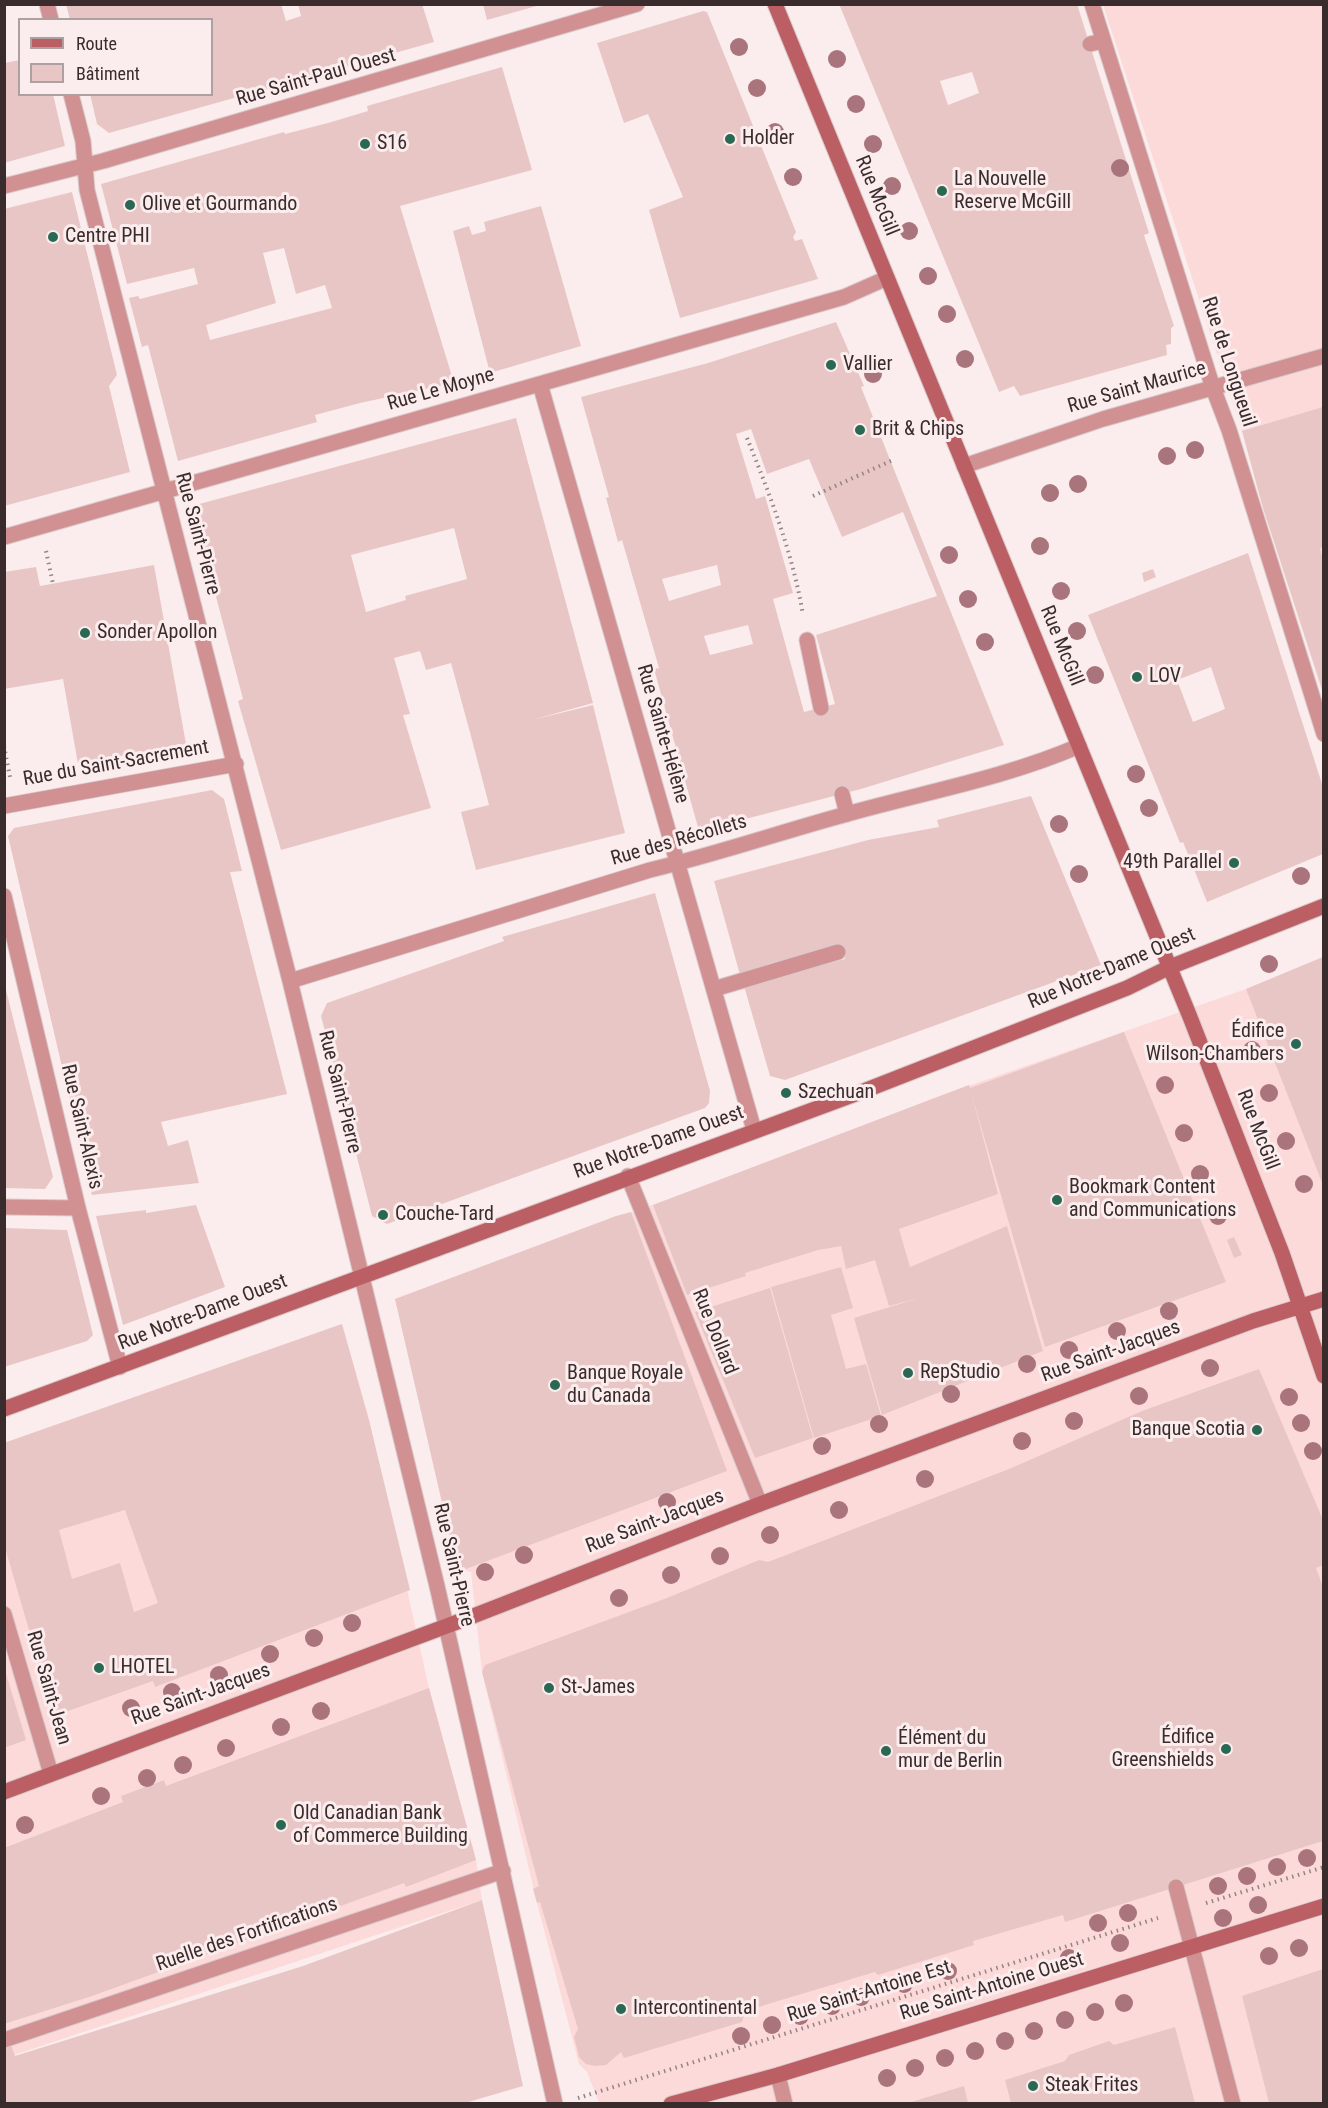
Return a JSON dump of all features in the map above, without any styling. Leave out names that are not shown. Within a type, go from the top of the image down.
[{"type":"street","name":"Rue Saint-Paul Ouest","points":[[4,186],[84,165],[637,4]]},
{"type":"street","name":"Rue McGill","points":[[774,4],[1170,967],[1282,1253],[1323,1376]]},
{"type":"street","name":"Rue de Longueuil","points":[[1092,4],[1097,42],[1229,430],[1323,734]]},
{"type":"street","name":"Rue Saint-Pierre","points":[[72,96],[83,141],[87,190],[290,981],[446,1626],[555,2103]]},
{"type":"street","name":"Rue Le Moyne","points":[[4,537],[843,297],[887,278]]},
{"type":"street","name":"Rue Saint Maurice","points":[[964,466],[1092,423],[1323,356]]},
{"type":"street","name":"Rue Sainte-Hélène","points":[[540,384],[754,1130]]},
{"type":"street","points":[[807,640],[821,708]]},
{"type":"street","name":"Rue des Récollets","points":[[290,981],[455,928],[847,814],[1035,765],[1079,746]]},
{"type":"street","name":"Rue du Saint-Sacrement","points":[[4,806],[236,764]]},
{"type":"street","points":[[842,794],[847,814]]},
{"type":"street","name":"Rue Saint-Alexis","points":[[4,896],[78,1208],[120,1367]]},
{"type":"street","name":"Rue Notre-Dame Ouest","points":[[4,1409],[628,1176],[861,1092],[1071,1010],[1170,967],[1323,906]]},
{"type":"street","points":[[714,988],[838,952]]},
{"type":"street","name":"Rue Dollard","points":[[628,1176],[760,1504]]},
{"type":"street","points":[[4,1207],[78,1208]]},
{"type":"street","name":"Rue Saint-Jacques","points":[[4,1792],[446,1626],[760,1504],[1244,1324],[1323,1299]]},
{"type":"street","name":"Rue Saint-Jean","points":[[4,1614],[51,1774]]},
{"type":"street","name":"Ruelle des Fortifications","points":[[4,2040],[503,1871]]},
{"type":"street","points":[[1176,1887],[1233,2103]]},
{"type":"street","name":"Rue Saint-Antoine Ouest","points":[[671,2103],[778,2075],[1323,1906]]},
{"type":"street","points":[[778,2075],[785,2103]]},
{"type":"path","points":[[747,438],[771,496],[799,593],[807,640]]},
{"type":"path","points":[[813,496],[893,460]]},
{"type":"path","points":[[45,547],[53,584]]},
{"type":"path","points":[[4,746],[10,777]]},
{"type":"path","points":[[1202,1904],[1323,1867]]},
{"type":"path","name":"Rue Saint-Antoine Est","points":[[589,2095],[1158,1918]]},
{"type":"shaded area","points":[[1103,5],[1323,5],[1323,694],[1263,508],[1242,431]]},
{"type":"shaded area","points":[[1323,957],[1323,2103],[599,2103],[587,2072],[579,2064],[537,1903],[482,1672],[471,1572],[459,1570],[395,1299],[819,1144],[931,1099],[1246,989]]},
{"type":"shaded area","points":[[342,1324],[369,1420],[429,1688],[476,1860],[482,1900],[5,2058],[4,1443]]},
{"type":"building","points":[[66,4],[281,4],[286,21],[301,16],[298,4],[422,4],[434,42],[109,133],[97,124],[90,96],[213,96],[213,18],[70,18]]},
{"type":"building","points":[[483,4],[539,4],[540,5],[487,20]]},
{"type":"building","points":[[839,4],[1077,4],[1149,233],[1144,235],[1174,326],[1171,328],[1171,344],[1166,345],[1167,355],[1020,396],[1014,386],[999,392]],"holes":[[[972,72],[979,93],[948,105],[940,81]]]},
{"type":"building","points":[[703,11],[707,12],[796,232],[793,237],[795,241],[802,239],[818,279],[680,318],[649,210],[683,197],[648,114],[624,123],[597,43]]},
{"type":"building","points":[[18,60],[18,96],[53,96],[65,146],[4,163],[4,63]]},
{"type":"building","points":[[502,67],[532,170],[400,206],[454,383],[315,415],[317,422],[178,461],[148,345],[142,347],[129,298],[138,296],[140,299],[198,284],[194,268],[127,284],[101,184],[284,132],[285,134],[328,123],[368,111],[367,106]],"holes":[[[284,248],[296,294],[325,285],[332,308],[210,340],[206,325],[276,303],[263,253]]]},
{"type":"building","points":[[72,192],[117,375],[109,386],[130,472],[4,506],[4,209]]},
{"type":"building","points":[[541,206],[581,346],[490,373],[453,231],[469,226],[472,235],[486,231],[484,222]]},
{"type":"building","points":[[836,322],[864,386],[861,387],[1004,745],[861,789],[699,831],[654,669],[659,668],[622,540],[618,542],[606,498],[609,497],[581,397],[708,363]],"holes":[[[751,429],[767,474],[809,459],[842,537],[903,512],[937,596],[816,635],[835,704],[804,712],[773,599],[793,593],[765,496],[756,499],[736,434]],[[717,565],[721,585],[669,601],[662,579]],[[748,625],[753,644],[710,655],[704,636]]]},
{"type":"building","points":[[1323,407],[1323,547],[1320,548],[1323,561],[1323,692],[1263,508],[1242,431]]},
{"type":"building","points":[[516,418],[593,703],[532,720],[593,705],[625,833],[476,870],[461,812],[489,805],[451,663],[426,670],[420,651],[394,658],[410,714],[403,715],[431,808],[281,850],[238,701],[243,699],[192,506]],"holes":[[[454,528],[467,579],[405,596],[406,600],[366,612],[351,555]]]},
{"type":"building","points":[[1248,553],[1323,787],[1323,854],[1207,902],[1183,842],[1180,843],[1088,615]],"holes":[[[1211,667],[1225,709],[1193,722],[1177,680]]]},
{"type":"building","name":"Sonder Apollon","points":[[154,565],[186,744],[78,764],[63,679],[4,689],[4,572],[36,567],[40,586]]},
{"type":"building","points":[[1153,569],[1156,577],[1144,582],[1142,573]]},
{"type":"building","points":[[212,790],[224,799],[242,871],[230,872],[287,1094],[161,1122],[168,1146],[188,1140],[199,1183],[92,1195],[8,836],[14,828]]},
{"type":"building","points":[[1031,796],[1101,965],[785,1080],[770,1076],[744,986],[845,959],[841,946],[767,964],[768,968],[740,975],[714,881],[868,840],[939,827],[937,820]]},
{"type":"building","points":[[655,893],[710,1091],[709,1103],[705,1108],[387,1224],[372,1216],[321,1016],[327,1003],[504,941],[502,937]]},
{"type":"building","name":"Édifice Wilson-Chambers","points":[[1323,957],[1323,1185],[1246,989]]},
{"type":"building","points":[[4,982],[53,1177],[45,1189],[4,1188]]},
{"type":"building","points":[[1124,1032],[1226,1282],[1045,1347],[971,1092],[998,1194],[899,1229],[910,1267],[1007,1226],[1043,1351],[882,1415],[854,1318],[919,1298],[889,1306],[875,1260],[846,1269],[841,1246],[818,1250],[745,1273],[746,1276],[687,1295],[653,1205],[969,1085],[970,1088]]},
{"type":"building","points":[[196,1205],[225,1287],[123,1325],[96,1216],[146,1210],[146,1213]]},
{"type":"building","name":"Banque Royale du Canada","points":[[631,1212],[727,1471],[458,1572],[395,1299]]},
{"type":"building","points":[[4,1228],[67,1230],[93,1335],[87,1341],[4,1367]]},
{"type":"building","points":[[1234,1237],[1242,1255],[1234,1258],[1227,1240]]},
{"type":"building","points":[[841,1267],[853,1308],[831,1315],[846,1369],[866,1364],[881,1416],[814,1438],[771,1287]]},
{"type":"building","points":[[770,1288],[813,1438],[755,1458],[695,1312]]},
{"type":"building","points":[[342,1324],[369,1420],[410,1590],[155,1687],[153,1681],[54,1716],[4,1544],[4,1443]],"holes":[[[125,1510],[158,1603],[134,1612],[120,1563],[72,1579],[59,1530]]]},
{"type":"building","points":[[1259,1369],[1323,1520],[1323,1565],[1316,1568],[1323,1587],[1323,1841],[1065,1922],[1063,1915],[973,1941],[974,1945],[878,1975],[875,1972],[768,2004],[745,2012],[742,2022],[624,2058],[621,2052],[606,2065],[586,2064],[579,2057],[574,2037],[578,2029],[540,1902],[537,1903],[533,1889],[539,1886],[482,1672],[485,1665],[667,1598],[759,1560],[768,1562],[1009,1469],[1142,1411]]},
{"type":"building","points":[[4,1667],[26,1740],[4,1748]]},
{"type":"building","points":[[429,1688],[476,1860],[406,1887],[404,1883],[92,1996],[4,2024],[4,1848],[123,1802],[121,1796],[164,1780],[166,1786]]},
{"type":"building","points":[[482,1900],[523,2086],[465,2103],[4,2103],[4,2027],[15,2056],[303,1966]]},
{"type":"building","points":[[1323,1969],[1323,2103],[1269,2103],[1242,1996]]},
{"type":"building","points":[[1175,2027],[1195,2103],[1011,2103],[1005,2080],[1065,2061],[1069,2055],[1109,2041],[1114,2045]]},
{"type":"building","points":[[964,2086],[968,2103],[908,2103]]},
{"type":"place","name":"Holder","points":[[730,139]]},
{"type":"place","name":"S16","points":[[365,144]]},
{"type":"place","name":"La Nouvelle Reserve McGill","points":[[942,191]]},
{"type":"place","name":"Olive et Gourmando","points":[[130,205]]},
{"type":"place","name":"Centre PHI","points":[[53,237]]},
{"type":"place","name":"Vallier","points":[[831,365]]},
{"type":"place","name":"Brit & Chips","points":[[860,430]]},
{"type":"place","name":"Sonder Apollon","points":[[85,633]]},
{"type":"place","name":"LOV","points":[[1137,677]]},
{"type":"place","name":"49th Parallel","points":[[1234,863]]},
{"type":"place","name":"Édifice Wilson-Chambers","points":[[1296,1044]]},
{"type":"place","name":"Szechuan","points":[[786,1093]]},
{"type":"place","name":"Bookmark Content and Communications","points":[[1057,1200]]},
{"type":"place","name":"Couche-Tard","points":[[383,1215]]},
{"type":"place","name":"RepStudio","points":[[908,1373]]},
{"type":"place","name":"Banque Royale du Canada","points":[[555,1385]]},
{"type":"place","name":"Banque Scotia","points":[[1257,1430]]},
{"type":"place","name":"LHOTEL","points":[[99,1668]]},
{"type":"place","name":"St-James","points":[[549,1688]]},
{"type":"place","name":"Édifice Greenshields","points":[[1226,1749]]},
{"type":"place","name":"Élément du mur de Berlin","points":[[886,1751]]},
{"type":"place","name":"Old Canadian Bank of Commerce Building","points":[[281,1825]]},
{"type":"place","name":"Intercontinental","points":[[621,2009]]},
{"type":"place","name":"Steak Frites","points":[[1033,2086]]}]
